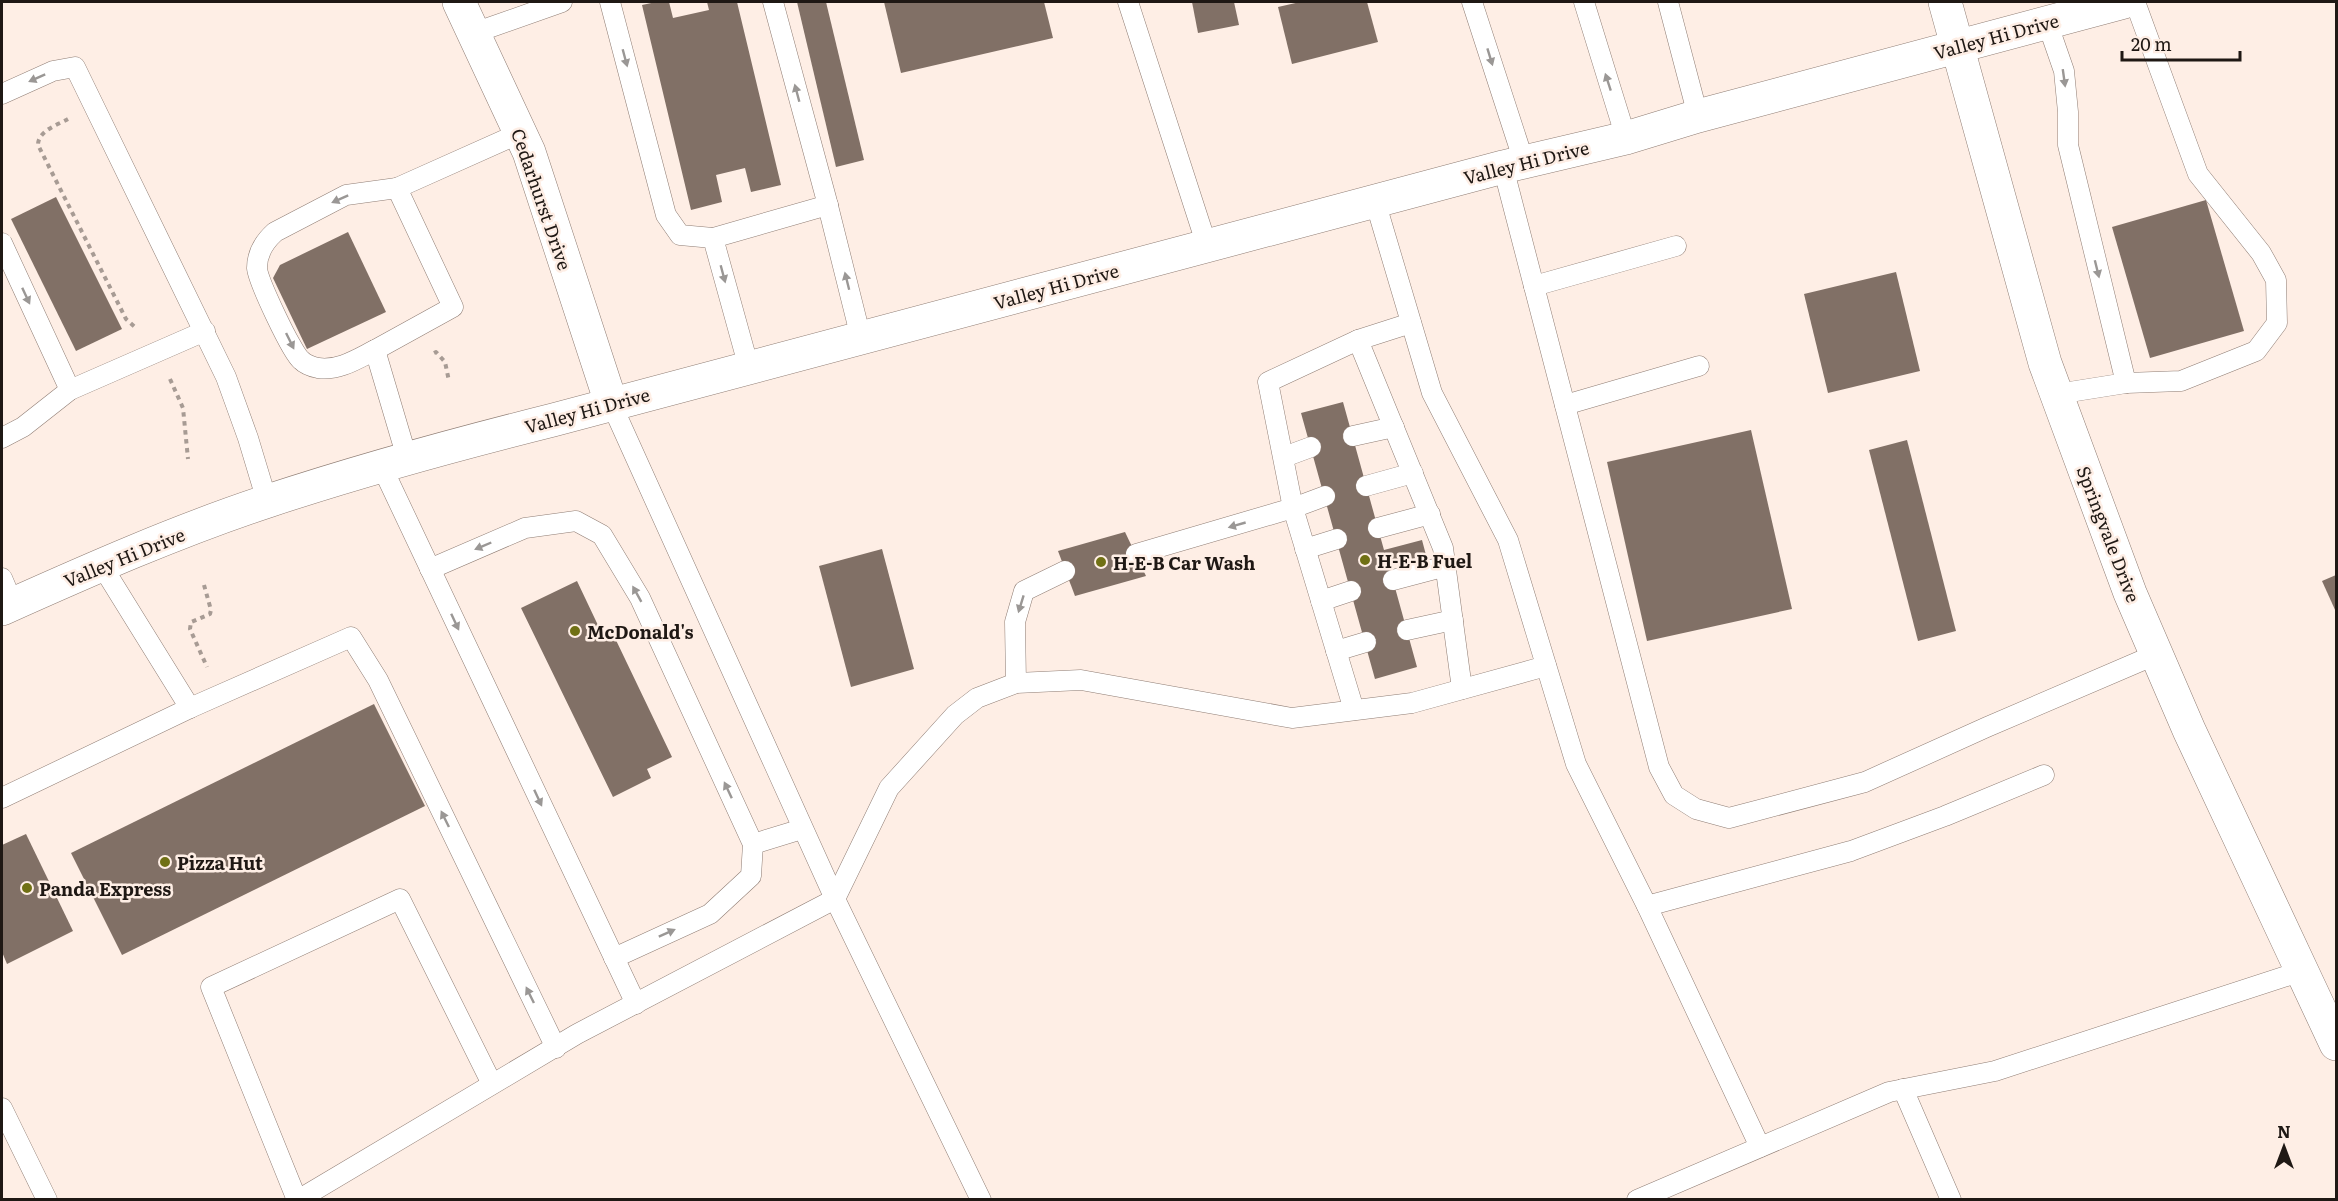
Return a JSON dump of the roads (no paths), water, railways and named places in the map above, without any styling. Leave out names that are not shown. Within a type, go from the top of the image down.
[{"type":"street","name":"Cedarhurst Drive","points":[[459,2],[529,152],[612,403]]},
{"type":"street","name":"Springvale Drive","points":[[1945,2],[2045,363],[2130,593],[2189,730],[2337,1044]]},
{"type":"street","name":"Valley Hi Drive","points":[[5,597],[102,566],[267,501],[394,462],[1376,201],[1626,138],[1698,116],[2124,2]]},
{"type":"lane","points":[[474,33],[562,2]]},
{"type":"lane","points":[[610,2],[666,215],[681,235],[713,238],[828,205]]},
{"type":"lane","points":[[773,2],[861,338]]},
{"type":"lane","points":[[1128,2],[1207,246]]},
{"type":"lane","points":[[1472,2],[1514,165],[1534,285],[1659,767],[1674,795],[1696,809],[1729,819],[1865,782],[2157,654]]},
{"type":"lane","points":[[1584,2],[1626,138]]},
{"type":"lane","points":[[1668,2],[1698,116]]},
{"type":"lane","points":[[2057,394],[2126,383],[2181,381],[2256,351],[2277,323],[2276,280],[2261,253],[2198,174],[2135,2]]},
{"type":"lane","points":[[2047,22],[2064,71],[2068,145],[2126,383]]},
{"type":"lane","points":[[2,94],[53,71],[75,67],[205,331],[238,408],[267,501]]},
{"type":"lane","points":[[397,188],[453,307],[346,364],[332,368],[317,368],[300,360],[264,290],[257,268],[267,240],[275,232],[346,195],[397,188],[520,133]]},
{"type":"lane","points":[[1376,201],[1432,393],[1508,540],[1576,764],[1647,906],[1760,1147]]},
{"type":"lane","points":[[713,238],[749,368]]},
{"type":"lane","points":[[2,243],[70,390]]},
{"type":"lane","points":[[1534,285],[1676,246]]},
{"type":"lane","points":[[1354,710],[1293,508],[1268,382],[1358,340],[1411,323]]},
{"type":"lane","points":[[2,438],[23,427],[70,390],[205,331]]},
{"type":"lane","points":[[1358,340],[1443,548],[1462,688]]},
{"type":"lane","points":[[375,350],[394,462],[430,569],[636,1004]]},
{"type":"lane","points":[[1565,405],[1699,366]]},
{"type":"lane","points":[[612,403],[802,829],[981,1200]]},
{"type":"lane","points":[[1353,436],[1394,427]]},
{"type":"lane","points":[[1284,457],[1311,447]]},
{"type":"lane","points":[[1366,486],[1413,473]]},
{"type":"lane","points":[[1136,554],[1293,508],[1325,496]]},
{"type":"lane","points":[[1378,528],[1430,514]]},
{"type":"lane","points":[[430,569],[525,528],[576,521],[602,535],[640,598],[753,844],[751,876],[710,914],[614,958]]},
{"type":"lane","points":[[1305,549],[1337,539]]},
{"type":"lane","points":[[102,566],[190,708]]},
{"type":"lane","points":[[1393,580],[1446,566]]},
{"type":"lane","points":[[1016,683],[1015,622],[1024,591],[1065,571]]},
{"type":"lane","points":[[1321,601],[1351,591]]},
{"type":"lane","points":[[1407,630],[1453,620]]},
{"type":"lane","points":[[2,798],[190,708],[351,637],[378,680],[556,1048]]},
{"type":"lane","points":[[1336,651],[1366,642]]},
{"type":"lane","points":[[492,1084],[400,899],[211,987],[297,1200],[556,1048],[835,898],[889,788],[955,715],[977,698],[1016,683],[1081,680],[1292,718],[1412,703],[1546,666]]},
{"type":"lane","points":[[1647,906],[1851,851],[1945,816],[2044,775]]},
{"type":"lane","points":[[753,844],[802,829]]},
{"type":"lane","points":[[1637,1200],[1889,1092],[1995,1071],[2302,971]]},
{"type":"lane","points":[[1903,1089],[1951,1200]]},
{"type":"lane","points":[[2,1108],[47,1200]]},
{"type":"place","name":"H-E-B Fuel","points":[[1365,560]]},
{"type":"place","name":"H-E-B Car Wash","points":[[1101,562]]},
{"type":"place","name":"McDonald's","points":[[575,631]]},
{"type":"place","name":"Pizza Hut","points":[[165,862]]},
{"type":"place","name":"Panda Express","points":[[27,888]]}]
